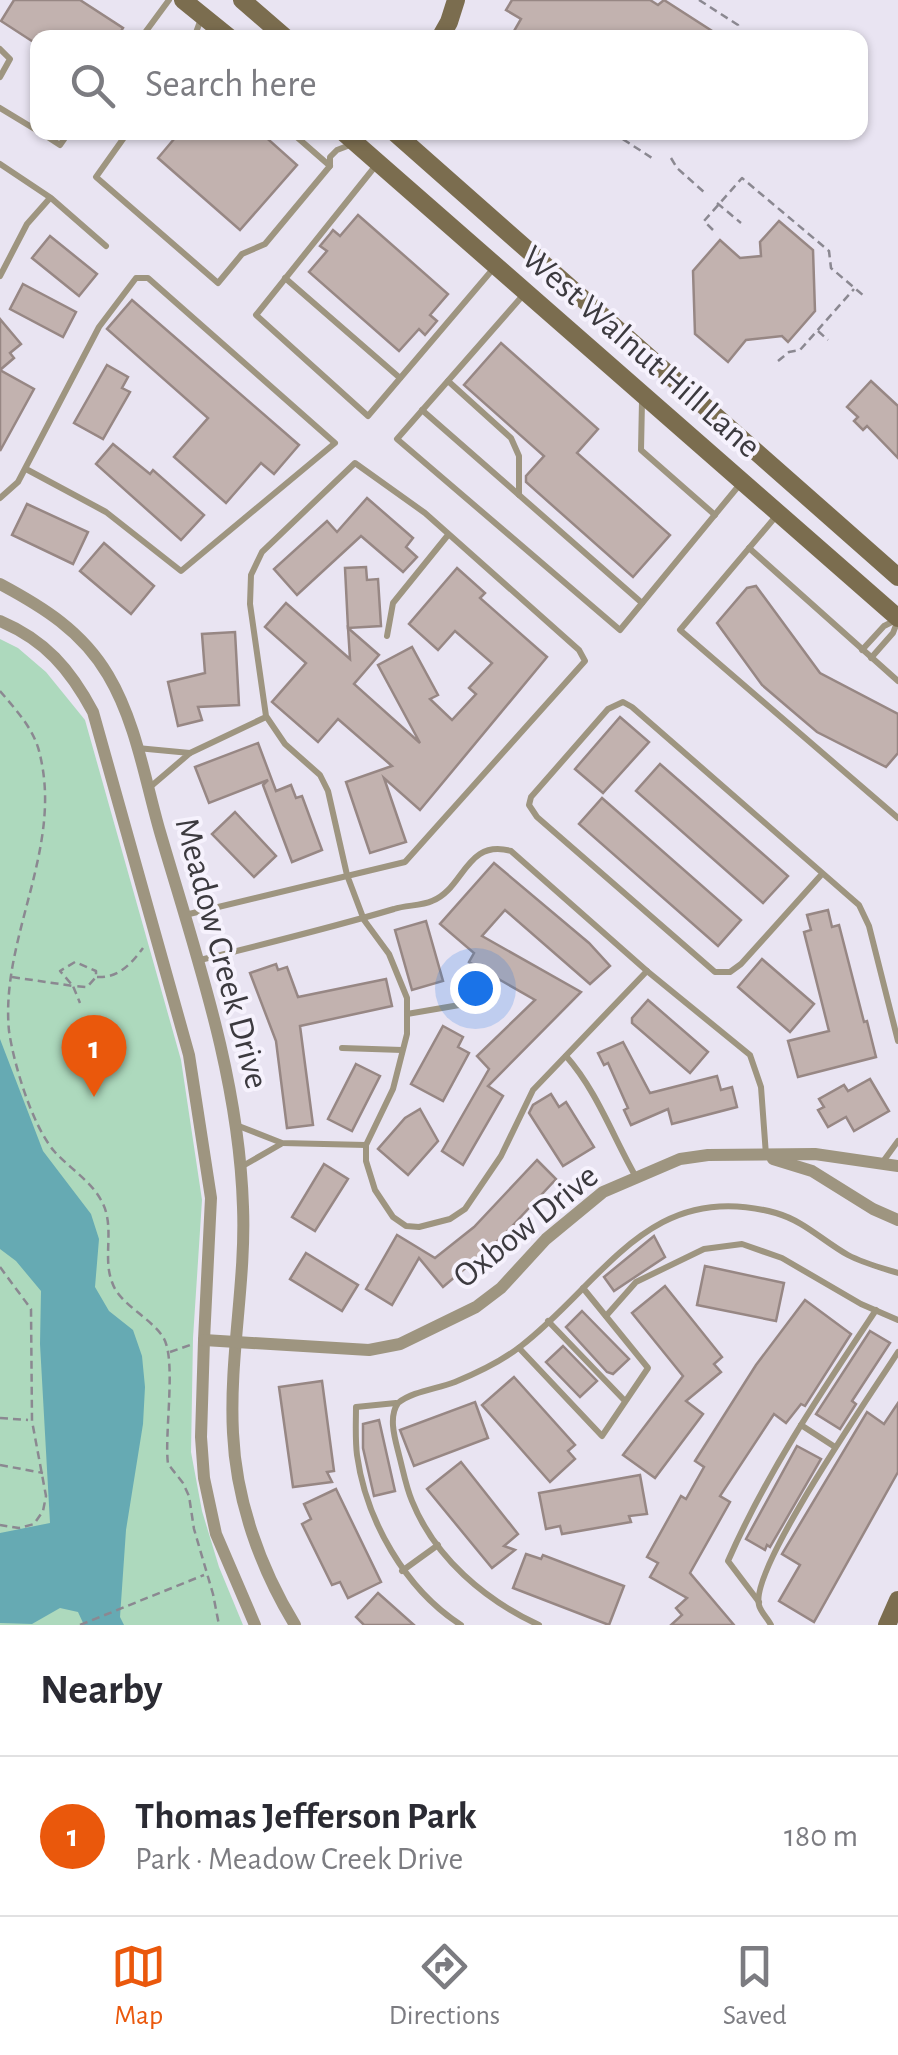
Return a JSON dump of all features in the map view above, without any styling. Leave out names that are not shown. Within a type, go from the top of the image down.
[{"type":"main road","points":[[183,0],[220,30]]},
{"type":"main road","points":[[242,0],[277,30]]},
{"type":"main road","points":[[445,30],[456,0]]},
{"type":"main road","name":"West Walnut Hill Lane","points":[[358,140],[495,266],[898,618]]},
{"type":"main road","name":"West Walnut Hill Lane","points":[[403,140],[898,576]]},
{"type":"main road","points":[[886,1625],[898,1600]]},
{"type":"street","name":"Meadow Creek Drive","points":[[0,584],[57,617],[88,646],[115,688],[137,748],[199,961],[221,1040],[240,1167],[243,1252],[232,1431],[245,1512],[265,1568],[296,1625]]},
{"type":"street","name":"Meadow Creek Drive","points":[[0,621],[50,650],[75,679],[93,712],[189,1055],[212,1198],[197,1338],[204,1478],[216,1534],[254,1625]]},
{"type":"street","name":"Oxbow Drive","points":[[197,1338],[369,1350],[400,1344],[476,1308],[502,1288],[546,1239],[603,1192],[680,1159],[815,1154],[898,1166]]},
{"type":"street","name":"Oxbow Drive","points":[[766,1156],[812,1171],[873,1210],[898,1220]]},
{"type":"lane","points":[[147,30],[169,0]]},
{"type":"lane","points":[[197,30],[202,15]]},
{"type":"lane","points":[[0,49],[10,59],[0,77]]},
{"type":"lane","points":[[0,108],[30,126]]},
{"type":"lane","points":[[122,140],[96,176],[218,283],[242,254],[265,244],[330,166],[330,157],[349,140]]},
{"type":"lane","points":[[300,140],[330,166]]},
{"type":"lane","points":[[378,162],[256,315],[368,416],[495,266]]},
{"type":"lane","points":[[0,164],[50,198],[106,246]]},
{"type":"lane","points":[[0,276],[28,224],[50,198]]},
{"type":"lane","points":[[0,498],[18,482],[98,328],[136,278],[148,278],[335,443],[181,572],[106,512],[26,469]]},
{"type":"lane","points":[[286,278],[400,378]]},
{"type":"lane","points":[[526,292],[397,439],[620,630],[742,482]]},
{"type":"lane","points":[[448,381],[511,438],[519,456],[519,495]]},
{"type":"lane","points":[[642,395],[642,450],[715,515]]},
{"type":"lane","points":[[422,410],[642,603]]},
{"type":"lane","points":[[184,915],[347,875],[405,862],[585,661],[579,650],[426,513],[355,463],[262,552],[251,575],[250,604],[266,716],[285,744],[320,775],[328,790],[347,875],[364,920],[389,954],[407,998],[393,1089],[366,1145],[366,1161],[375,1190],[393,1216],[406,1226],[419,1227],[450,1218],[476,1197],[502,1156],[533,1090],[647,971]]},
{"type":"lane","points":[[778,514],[680,630],[898,818]]},
{"type":"lane","points":[[388,636],[393,603],[448,534]]},
{"type":"lane","points":[[749,548],[898,681]]},
{"type":"lane","points":[[862,650],[884,626],[898,618]]},
{"type":"lane","points":[[872,658],[892,634],[898,618]]},
{"type":"lane","points":[[822,874],[741,964],[730,972],[716,972],[552,830],[529,804],[531,796],[608,709],[623,702],[822,874],[859,906],[869,926],[898,1041]]},
{"type":"lane","points":[[148,789],[190,753],[266,716]]},
{"type":"lane","points":[[137,748],[190,753]]},
{"type":"lane","points":[[199,961],[431,902],[474,858],[497,848],[524,860],[536,875],[647,971],[750,1055],[761,1088],[766,1156]]},
{"type":"lane","points":[[407,1014],[471,1003]]},
{"type":"lane","points":[[342,1048],[402,1050]]},
{"type":"lane","points":[[566,1056],[587,1080],[636,1178]]},
{"type":"lane","points":[[236,1125],[282,1143],[366,1145]]},
{"type":"lane","points":[[882,1163],[898,1141]]},
{"type":"lane","points":[[240,1167],[282,1143]]},
{"type":"lane","points":[[461,1625],[402,1571],[368,1501],[357,1455],[356,1407],[398,1402],[457,1382],[519,1348],[607,1261],[640,1234],[670,1218],[712,1208],[777,1213],[806,1226],[848,1255],[898,1274]]},
{"type":"lane","points":[[606,1316],[636,1282],[704,1249],[742,1244],[782,1258],[898,1320]]},
{"type":"lane","points":[[519,1348],[602,1436],[648,1368],[583,1288]]},
{"type":"lane","points":[[772,1625],[728,1561],[746,1518],[800,1425],[876,1310]]},
{"type":"lane","points":[[548,1321],[626,1401]]},
{"type":"lane","points":[[759,1602],[773,1558],[835,1447],[898,1352]]},
{"type":"lane","points":[[398,1402],[392,1412],[395,1440],[412,1502],[438,1545],[461,1574],[485,1594],[539,1625]]},
{"type":"lane","points":[[800,1425],[835,1447]]},
{"type":"lane","points":[[402,1571],[438,1545]]},
{"type":"path","points":[[698,0],[738,24],[739,30]]},
{"type":"path","points":[[624,140],[655,160]]},
{"type":"path","points":[[671,158],[706,193]]},
{"type":"path","points":[[714,230],[704,222],[742,178],[829,250],[831,268],[864,296]]},
{"type":"path","points":[[718,204],[740,222]]},
{"type":"path","points":[[778,362],[789,352],[800,350],[855,288]]},
{"type":"path","points":[[817,331],[828,340]]},
{"type":"path","points":[[0,691],[33,736],[40,755],[43,792],[35,874],[10,977],[8,1028],[27,1096],[53,1150],[90,1185],[108,1216],[108,1266],[114,1288],[165,1339],[169,1352],[168,1464],[189,1496],[219,1625]]},
{"type":"path","points":[[96,977],[127,968],[156,936]]},
{"type":"path","points":[[10,977],[73,986],[87,987],[96,971],[85,964],[75,962],[60,971],[73,986],[80,1003]]},
{"type":"path","points":[[0,1268],[32,1309],[32,1421],[46,1496],[43,1511],[34,1524],[18,1528],[0,1525]]},
{"type":"path","points":[[169,1352],[190,1348],[197,1338]]},
{"type":"path","points":[[0,1418],[32,1421]]},
{"type":"path","points":[[0,1465],[43,1474]]},
{"type":"path","points":[[80,1625],[205,1575]]},
{"type":"green space","points":[[0,639],[18,648],[46,672],[85,720],[181,1060],[202,1200],[191,1452],[202,1511],[243,1625],[0,1625]]},
{"type":"water","points":[[0,1039],[43,1151],[91,1214],[99,1239],[95,1287],[109,1311],[133,1330],[142,1356],[143,1424],[126,1530],[120,1617],[124,1625],[84,1625],[78,1612],[60,1608],[32,1624],[0,1623],[0,1533],[50,1523],[40,1344],[41,1291],[16,1261],[0,1249]]},
{"type":"building","points":[[14,0],[80,0],[123,28],[30,30],[30,40],[1,21]]},
{"type":"building","points":[[512,0],[650,0],[658,5],[664,0],[711,30],[515,30],[521,19],[506,10]]},
{"type":"building","points":[[173,140],[269,140],[297,165],[240,230],[158,158]]},
{"type":"building","points":[[358,215],[448,294],[430,315],[437,321],[425,335],[419,329],[399,351],[309,272],[327,251],[320,246],[333,230],[340,236]]},
{"type":"building","points":[[779,221],[813,250],[815,311],[788,342],[782,336],[746,340],[728,362],[695,334],[693,271],[720,240],[740,258],[761,256],[760,242]]},
{"type":"building","points":[[50,236],[97,274],[79,296],[32,258]]},
{"type":"building","points":[[23,284],[76,312],[63,337],[10,309]]},
{"type":"building","points":[[132,300],[299,445],[274,474],[261,463],[226,503],[174,457],[208,418],[107,329]]},
{"type":"building","points":[[0,319],[21,344],[10,353],[14,358],[0,370]]},
{"type":"building","points":[[501,343],[598,429],[577,453],[670,535],[633,577],[526,482],[526,476],[544,456],[464,385]]},
{"type":"building","points":[[107,365],[128,377],[122,388],[130,392],[103,439],[74,423]]},
{"type":"building","points":[[0,370],[34,389],[0,451]]},
{"type":"building","points":[[871,381],[898,406],[898,458],[867,426],[863,430],[854,421],[858,417],[847,407]]},
{"type":"building","points":[[113,444],[150,474],[153,470],[204,515],[181,540],[96,464]]},
{"type":"building","points":[[367,498],[413,538],[406,547],[417,557],[403,572],[361,536],[297,595],[274,569],[327,521],[337,532]]},
{"type":"building","points":[[27,504],[88,532],[73,564],[12,535]]},
{"type":"building","points":[[104,543],[154,586],[131,614],[80,571]]},
{"type":"building","points":[[366,567],[367,580],[378,579],[381,626],[348,628],[345,568]]},
{"type":"building","points":[[457,568],[485,593],[480,598],[547,657],[420,810],[384,778],[406,842],[370,853],[346,782],[392,766],[338,719],[318,742],[272,702],[306,663],[265,627],[286,603],[350,659],[348,628],[379,655],[354,684],[420,743],[378,665],[412,647],[438,695],[430,699],[452,720],[476,694],[469,688],[492,663],[455,631],[438,650],[409,624]]},
{"type":"building","points":[[756,586],[820,673],[898,714],[898,753],[886,767],[817,732],[790,709],[762,685],[717,623],[747,588]]},
{"type":"building","points":[[235,632],[239,705],[198,707],[202,720],[178,726],[168,682],[205,673],[202,634]]},
{"type":"building","points":[[620,717],[649,742],[603,793],[575,769]]},
{"type":"building","points":[[258,743],[276,791],[291,785],[296,798],[302,796],[322,850],[292,862],[263,785],[268,780],[209,803],[195,767]]},
{"type":"building","points":[[660,764],[788,876],[763,903],[636,791]]},
{"type":"building","points":[[602,798],[741,920],[718,946],[579,824]]},
{"type":"building","points":[[235,812],[276,856],[254,877],[212,834]]},
{"type":"building","points":[[494,863],[589,943],[610,966],[590,984],[505,910],[482,936],[581,992],[488,1086],[503,1096],[463,1165],[442,1151],[489,1069],[477,1056],[535,1000],[469,962],[474,953],[440,924]]},
{"type":"building","points":[[828,910],[832,927],[839,925],[876,1057],[798,1077],[788,1041],[829,1031],[804,932],[811,930],[807,915]]},
{"type":"building","points":[[426,921],[443,981],[412,990],[395,930]]},
{"type":"building","points":[[762,959],[814,1004],[790,1032],[738,987]]},
{"type":"building","points":[[276,964],[278,970],[287,967],[298,997],[386,979],[392,1006],[300,1026],[313,1125],[287,1128],[276,1041],[250,973]]},
{"type":"building","points":[[648,1000],[708,1052],[690,1073],[632,1023]]},
{"type":"building","points":[[443,1026],[463,1037],[458,1047],[469,1053],[443,1101],[411,1084]]},
{"type":"building","points":[[623,1042],[650,1093],[717,1076],[721,1090],[732,1087],[737,1107],[672,1124],[668,1109],[631,1125],[624,1110],[628,1108],[608,1063],[604,1065],[598,1053]]},
{"type":"building","points":[[356,1064],[380,1076],[352,1131],[328,1119]]},
{"type":"building","points":[[870,1079],[889,1111],[854,1131],[846,1117],[828,1127],[818,1110],[824,1107],[819,1099],[844,1085],[848,1091]]},
{"type":"building","points":[[551,1094],[559,1107],[566,1102],[594,1147],[563,1166],[529,1113],[533,1105]]},
{"type":"building","points":[[420,1109],[438,1141],[408,1175],[378,1149],[405,1118]]},
{"type":"building","points":[[537,1160],[556,1179],[501,1238],[443,1287],[419,1258],[392,1305],[366,1289],[397,1235],[435,1258],[474,1227]]},
{"type":"building","points":[[324,1164],[348,1179],[315,1231],[292,1217]]},
{"type":"building","points":[[654,1236],[665,1257],[614,1291],[604,1277]]},
{"type":"building","points":[[306,1253],[358,1285],[342,1311],[290,1279]]},
{"type":"building","points":[[705,1266],[784,1283],[776,1321],[697,1305]]},
{"type":"building","points":[[665,1286],[722,1357],[714,1364],[721,1372],[686,1401],[703,1414],[655,1478],[623,1455],[683,1376],[632,1313]]},
{"type":"building","points":[[805,1300],[851,1334],[805,1406],[801,1404],[786,1423],[774,1414],[720,1496],[730,1502],[690,1573],[734,1625],[671,1625],[682,1615],[676,1608],[687,1598],[650,1577],[658,1563],[647,1557],[681,1496],[686,1499],[704,1467],[695,1461],[756,1365]]},
{"type":"building","points":[[582,1311],[629,1359],[613,1374],[566,1327]]},
{"type":"building","points":[[870,1331],[890,1343],[852,1401],[856,1404],[840,1429],[816,1414]]},
{"type":"building","points":[[563,1346],[597,1381],[580,1397],[546,1362]]},
{"type":"building","points":[[514,1377],[575,1445],[568,1451],[575,1459],[550,1482],[482,1405]]},
{"type":"building","points":[[322,1381],[334,1471],[327,1472],[332,1482],[293,1487],[279,1387]]},
{"type":"building","points":[[475,1402],[488,1438],[414,1466],[400,1430]]},
{"type":"building","points":[[898,1403],[898,1472],[814,1622],[779,1601],[800,1565],[782,1554],[867,1412],[884,1424]]},
{"type":"building","points":[[379,1420],[395,1491],[374,1496],[363,1448],[363,1424]]},
{"type":"building","points":[[797,1446],[821,1459],[765,1550],[746,1539]]},
{"type":"building","points":[[461,1462],[518,1534],[504,1546],[515,1550],[492,1568],[427,1489]]},
{"type":"building","points":[[640,1475],[647,1514],[629,1516],[631,1522],[562,1534],[560,1526],[546,1529],[539,1493]]},
{"type":"building","points":[[336,1489],[381,1582],[348,1598],[340,1582],[332,1585],[302,1524],[311,1519],[304,1504]]},
{"type":"building","points":[[526,1554],[541,1559],[543,1555],[624,1586],[609,1625],[513,1588]]},
{"type":"building","points":[[378,1593],[414,1625],[364,1625],[356,1617]]},
{"type":"place","name":"Thomas Jefferson Park","points":[[94,1097]]}]
